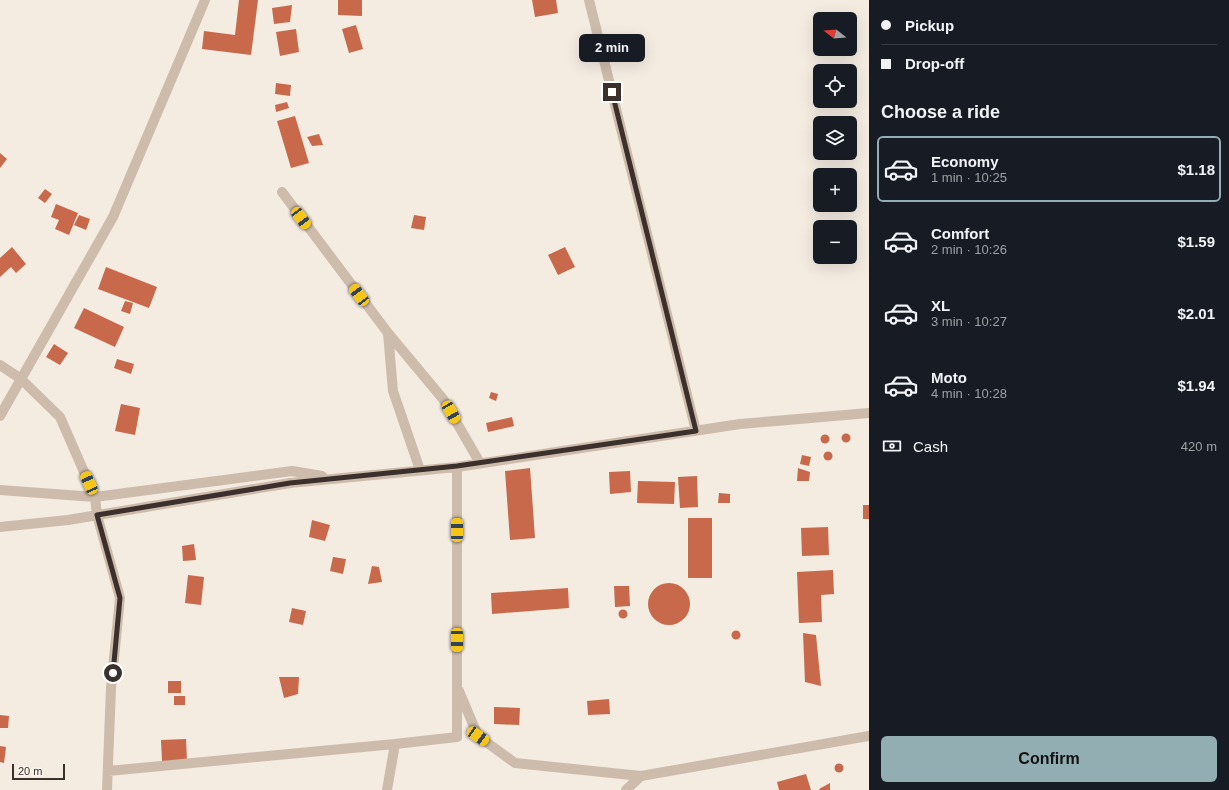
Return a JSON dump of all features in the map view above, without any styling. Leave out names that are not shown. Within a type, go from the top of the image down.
[{"type":"street","points":[[0,416],[113,217],[205,0]]},
{"type":"street","points":[[589,0],[696,431]]},
{"type":"street","points":[[282,192],[388,333],[443,399],[480,463]]},
{"type":"street","points":[[388,333],[393,391],[420,470]]},
{"type":"street","points":[[0,365],[21,379],[60,417],[95,497],[97,515],[120,598],[111,688],[107,790]]},
{"type":"street","points":[[0,527],[68,520],[290,483],[480,463],[740,424],[869,413]]},
{"type":"street","points":[[108,771],[457,737],[457,466]]},
{"type":"street","points":[[0,490],[95,497],[292,471],[333,478]]},
{"type":"street","points":[[457,688],[478,736],[515,763],[640,776],[869,736]]},
{"type":"street","points":[[387,790],[395,744]]},
{"type":"street","points":[[626,790],[640,776]]},
{"type":"building","points":[[239,0],[258,0],[251,55],[202,49],[204,31],[235,35]]},
{"type":"building","points":[[338,0],[362,0],[362,16],[338,15]]},
{"type":"building","points":[[532,0],[556,0],[558,13],[535,17]]},
{"type":"building","points":[[292,5],[290,22],[274,24],[272,8]]},
{"type":"building","points":[[356,25],[363,49],[349,53],[342,29]]},
{"type":"building","points":[[296,29],[299,52],[280,56],[276,32]]},
{"type":"building","points":[[276,83],[291,85],[290,96],[275,94]]},
{"type":"building","points":[[287,102],[289,108],[276,112],[275,105]]},
{"type":"building","points":[[295,116],[309,163],[291,168],[277,121]]},
{"type":"building","points":[[319,134],[323,145],[312,146],[307,137]]},
{"type":"building","points":[[0,153],[7,159],[0,168]]},
{"type":"building","points":[[45,189],[52,194],[45,203],[38,198]]},
{"type":"building","points":[[56,204],[78,213],[69,235],[55,229],[59,220],[51,217]]},
{"type":"building","points":[[79,215],[90,219],[86,230],[74,225]]},
{"type":"building","points":[[414,215],[426,217],[424,230],[411,228]]},
{"type":"building","points":[[12,247],[26,264],[16,273],[11,267],[0,277],[0,258]]},
{"type":"building","points":[[565,247],[575,267],[558,275],[548,255]]},
{"type":"building","points":[[106,267],[157,287],[149,308],[98,289]]},
{"type":"building","points":[[125,301],[133,303],[130,314],[121,311]]},
{"type":"building","points":[[84,308],[124,327],[115,347],[74,328]]},
{"type":"building","points":[[54,344],[68,353],[60,365],[46,357]]},
{"type":"building","points":[[117,359],[134,364],[131,374],[114,368]]},
{"type":"building","points":[[491,392],[498,394],[496,401],[489,398]]},
{"type":"building","points":[[121,404],[140,408],[135,435],[115,431]]},
{"type":"building","points":[[512,417],[514,426],[488,432],[486,423]]},
{"type":"building","points":[[846,433],[851,438],[846,443],[841,438]]},
{"type":"building","points":[[825,434],[830,439],[825,444],[820,439]]},
{"type":"building","points":[[828,451],[833,456],[828,461],[823,456]]},
{"type":"building","points":[[802,455],[811,457],[809,466],[800,464]]},
{"type":"building","points":[[530,468],[535,538],[510,540],[505,471]]},
{"type":"building","points":[[798,468],[810,472],[809,481],[797,481]]},
{"type":"building","points":[[630,471],[631,492],[610,494],[609,472]]},
{"type":"building","points":[[697,476],[698,507],[680,508],[678,477]]},
{"type":"building","points":[[638,481],[675,482],[674,504],[637,503]]},
{"type":"building","points":[[719,493],[730,494],[730,503],[718,503]]},
{"type":"building","points":[[863,505],[869,505],[869,519],[863,519]]},
{"type":"building","points":[[688,518],[712,518],[712,578],[688,578]]},
{"type":"building","points":[[312,520],[330,525],[325,541],[309,537]]},
{"type":"building","points":[[828,527],[829,555],[802,556],[801,528]]},
{"type":"building","points":[[194,544],[196,560],[183,561],[182,546]]},
{"type":"building","points":[[333,557],[346,559],[343,574],[330,571]]},
{"type":"building","points":[[372,566],[379,567],[382,582],[368,584]]},
{"type":"building","points":[[833,570],[834,594],[821,595],[822,622],[799,623],[797,572]]},
{"type":"building","points":[[188,575],[204,577],[201,605],[185,603]]},
{"type":"building","points":[[669,583],[684,589],[690,604],[684,619],[669,625],[654,619],[648,604],[654,589]]},
{"type":"building","points":[[614,586],[629,586],[630,606],[615,607]]},
{"type":"building","points":[[568,588],[569,608],[492,614],[491,593]]},
{"type":"building","points":[[292,608],[306,611],[303,625],[289,622]]},
{"type":"building","points":[[623,609],[628,614],[623,619],[618,614]]},
{"type":"building","points":[[736,630],[741,635],[736,640],[731,635]]},
{"type":"building","points":[[803,633],[816,635],[821,686],[805,682]]},
{"type":"building","points":[[279,677],[299,677],[298,694],[284,698]]},
{"type":"building","points":[[168,681],[181,681],[181,693],[168,693]]},
{"type":"building","points":[[174,696],[185,696],[185,705],[174,705]]},
{"type":"building","points":[[609,699],[610,714],[588,715],[587,701]]},
{"type":"building","points":[[494,707],[520,708],[519,725],[494,724]]},
{"type":"building","points":[[0,715],[9,716],[8,728],[0,728]]},
{"type":"building","points":[[186,739],[187,761],[162,761],[161,740]]},
{"type":"building","points":[[0,746],[6,747],[4,763],[0,762]]},
{"type":"building","points":[[839,763],[844,768],[839,773],[834,768]]},
{"type":"building","points":[[806,774],[811,790],[779,790],[777,782]]},
{"type":"building","points":[[830,783],[830,790],[819,789]]},
{"type":"route","points":[[113,673],[120,598],[97,515],[290,483],[457,466],[696,431],[612,92]]}]
